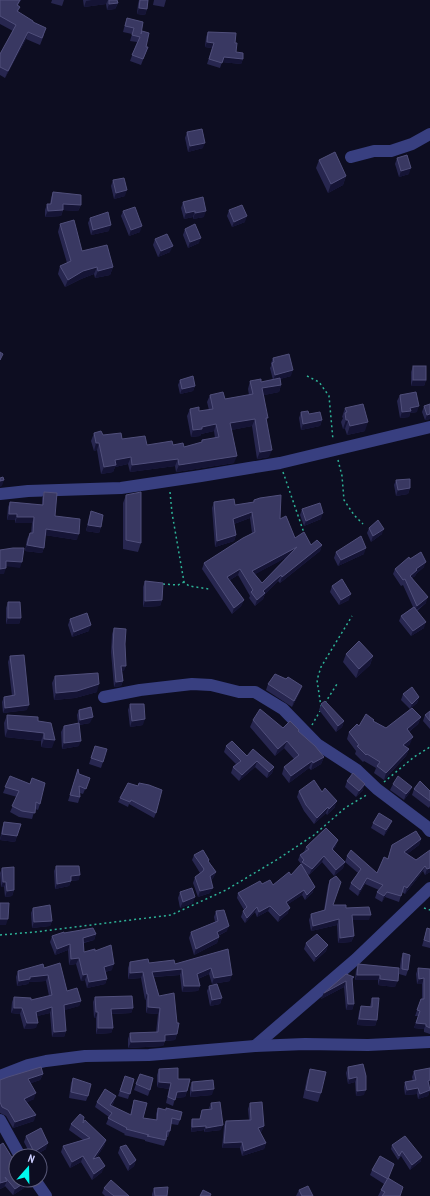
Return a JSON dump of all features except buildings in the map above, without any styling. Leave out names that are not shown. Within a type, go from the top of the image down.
[{"type":"street","points":[[351,157],[374,151],[391,151],[412,144],[430,134]]},
{"type":"street","points":[[0,494],[28,491],[121,488],[169,481],[280,463],[430,427]]},
{"type":"street","points":[[104,696],[192,684],[211,685],[239,692],[255,692],[283,709],[317,744],[357,770],[377,788],[426,826],[430,832]]},
{"type":"street","points":[[255,1046],[356,959],[430,888]]},
{"type":"street","points":[[0,1076],[28,1066],[70,1057],[149,1055],[255,1046],[305,1044],[368,1045],[430,1042]]},
{"type":"street","points":[[0,1120],[16,1148]]},
{"type":"path","points":[[307,376],[319,382],[329,396],[338,449],[337,461],[342,476],[344,500],[354,516],[363,524]]},
{"type":"path","points":[[280,463],[306,537]]},
{"type":"path","points":[[169,481],[172,513],[184,582],[189,586],[209,589]]},
{"type":"path","points":[[159,584],[178,585],[184,582]]},
{"type":"path","points":[[321,709],[317,680],[321,668],[352,616]]},
{"type":"path","points":[[307,734],[337,684]]},
{"type":"path","points":[[0,935],[171,915],[226,890],[278,859],[314,835],[344,808],[377,788],[414,757],[430,747]]}]
